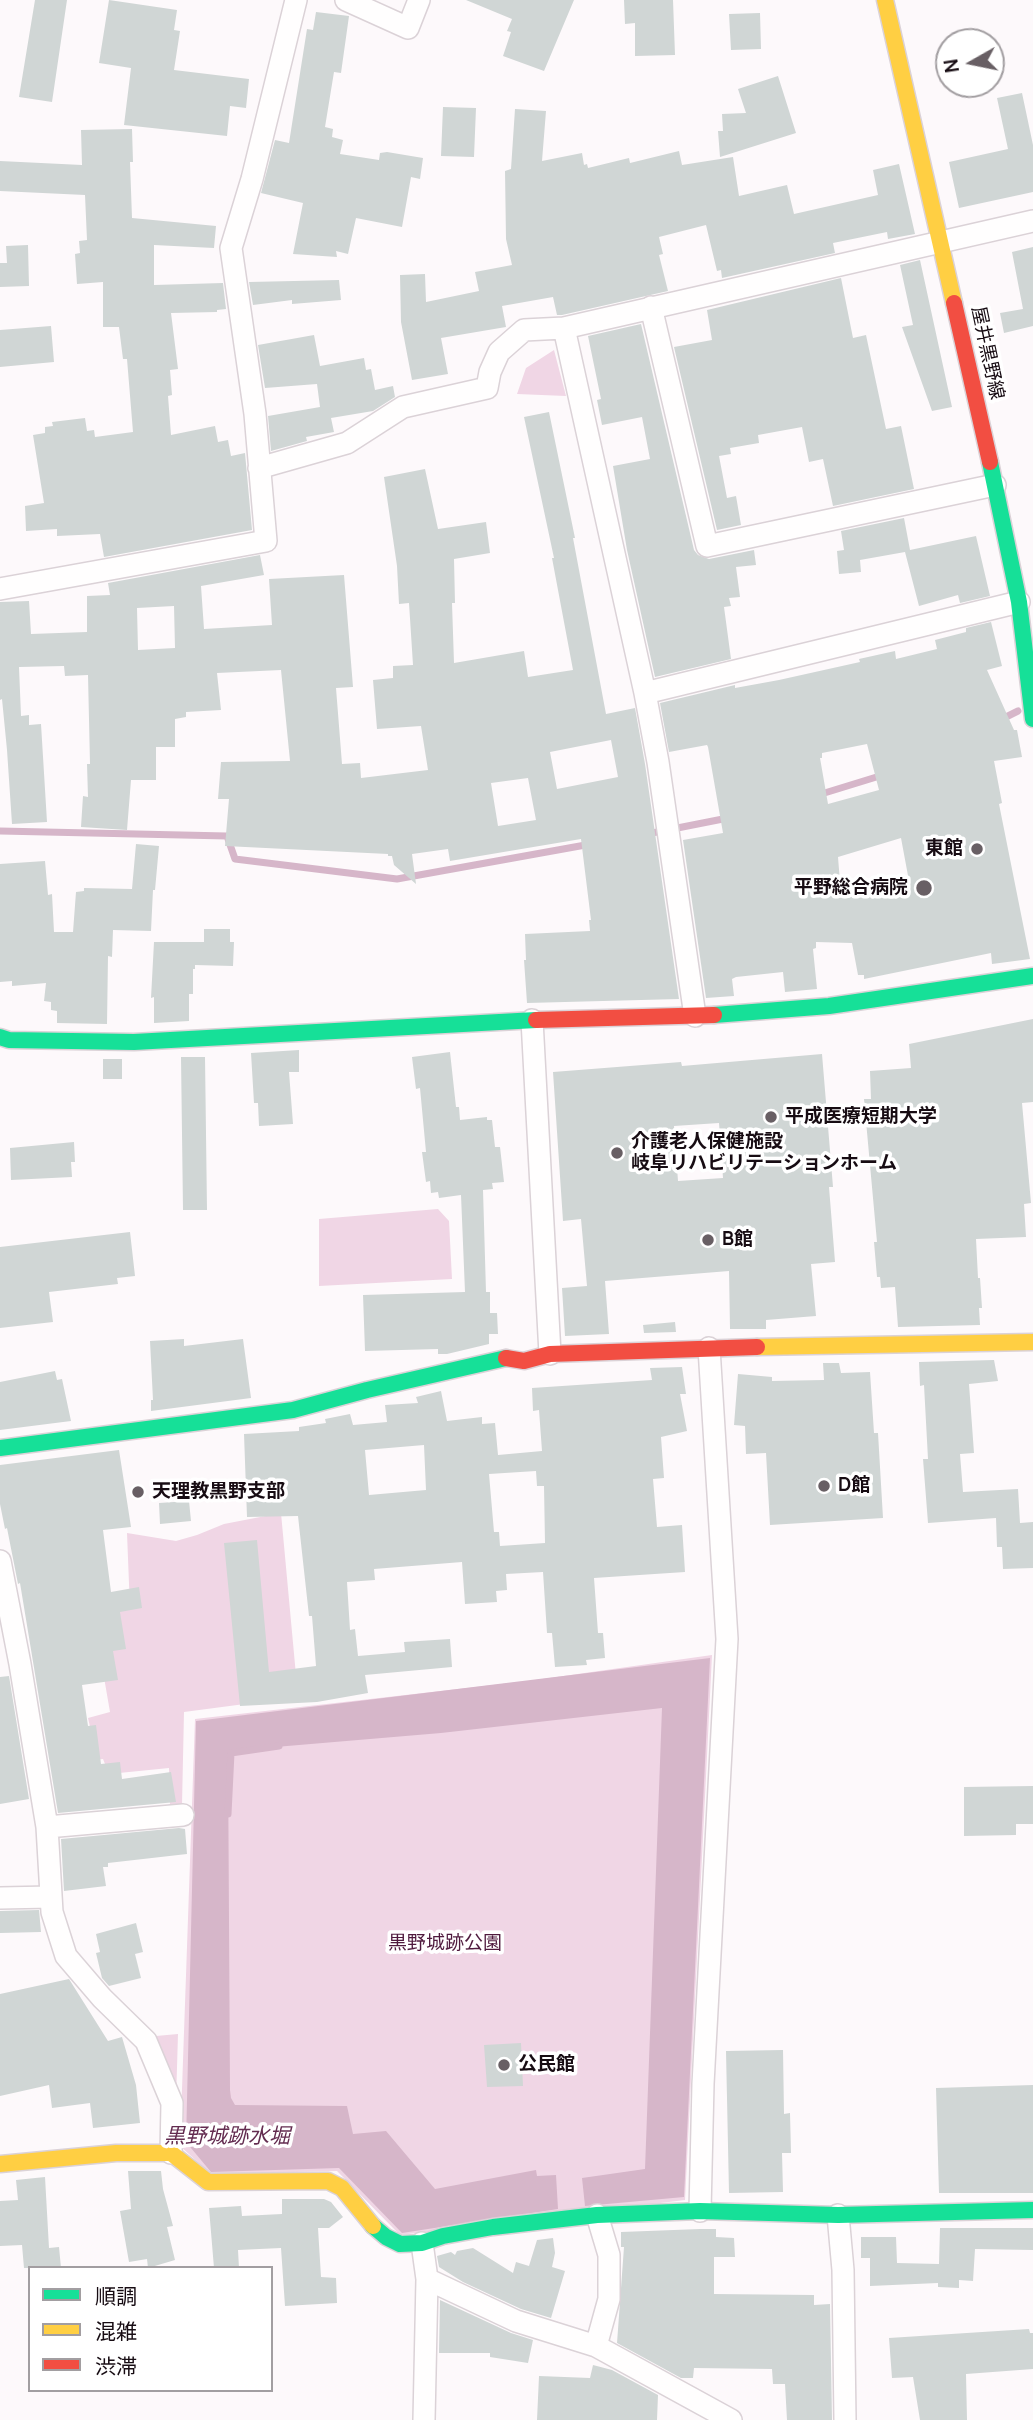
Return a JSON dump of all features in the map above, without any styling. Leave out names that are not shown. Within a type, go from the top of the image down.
[{"type":"street","points":[[0,589],[266,541],[255,414],[231,248],[252,179],[296,0]]},
{"type":"street","points":[[346,0],[408,28],[419,0]]},
{"type":"street","name":"屋井黒野線","points":[[885,0],[995,485],[1029,660],[1033,719]]},
{"type":"street","points":[[259,468],[347,443],[403,407],[487,388],[490,372],[499,352],[524,330],[564,328],[1033,221]]},
{"type":"street","points":[[651,307],[707,546],[995,485]]},
{"type":"street","points":[[564,328],[645,692],[658,762],[695,1016]]},
{"type":"street","points":[[645,692],[1019,602]]},
{"type":"street","points":[[0,1037],[9,1040],[134,1042],[533,1020],[695,1016],[829,1006],[1033,976]]},
{"type":"street","points":[[533,1020],[550,1354]]},
{"type":"street","points":[[0,1448],[293,1410],[507,1358],[524,1361],[550,1354],[709,1348],[1033,1342]]},
{"type":"street","points":[[700,2211],[703,2084],[727,1639],[709,1348]]},
{"type":"street","points":[[0,1561],[47,1827],[52,1912],[66,1956],[102,1998],[146,2041],[172,2103],[171,2153]]},
{"type":"street","points":[[47,1827],[183,1815]]},
{"type":"street","points":[[0,1898],[51,1897]]},
{"type":"street","points":[[0,2164],[116,2153],[171,2153],[208,2182],[328,2181],[342,2188],[370,2223],[386,2237],[400,2244],[422,2243],[443,2236],[493,2227],[597,2215],[700,2211],[838,2215],[1033,2210]]},
{"type":"street","points":[[596,2346],[609,2299],[610,2266],[610,2255],[597,2215]]},
{"type":"street","points":[[838,2215],[843,2270],[845,2420]]},
{"type":"street","points":[[422,2243],[427,2279],[424,2420]]},
{"type":"street","points":[[427,2279],[516,2321],[596,2346],[731,2420]]},
{"type":"green space","points":[[554,350],[566,396],[517,394],[526,368]]},
{"type":"green space","points":[[438,1209],[449,1221],[452,1279],[319,1286],[319,1219]]},
{"type":"green space","points":[[281,1513],[298,1697],[184,1712],[182,1805],[170,1806],[169,1768],[109,1774],[103,1759],[70,1763],[94,1744],[88,1718],[110,1712],[101,1660],[107,1612],[130,1609],[127,1533],[176,1541],[224,1524]]},
{"type":"green space","name":"黒野城跡公園","points":[[712,1655],[685,2200],[400,2235],[337,2171],[211,2174],[180,2146],[195,1719],[528,1681]]},
{"type":"green space","points":[[178,2034],[176,2101],[156,2036]]},
{"type":"water","name":"黒野城跡水堀","points":[[710,1658],[684,2197],[585,2206],[582,2178],[645,2169],[662,1708],[441,1733],[228,1751],[230,2090],[235,2105],[347,2106],[353,2134],[386,2131],[435,2189],[536,2170],[537,2176],[556,2175],[558,2209],[402,2233],[339,2168],[211,2172],[186,2142],[196,1721]]},
{"type":"building","points":[[35,0],[67,0],[52,102],[19,97]]},
{"type":"building","points":[[109,0],[177,10],[174,30],[180,31],[174,70],[249,79],[246,108],[230,106],[227,136],[124,125],[131,68],[99,63]]},
{"type":"building","points":[[466,0],[574,0],[544,71],[503,56],[511,32],[507,31],[512,19]]},
{"type":"building","points":[[624,0],[673,0],[675,55],[635,56],[635,23],[625,24]]},
{"type":"building","points":[[316,12],[349,16],[341,73],[334,72],[325,127],[333,129],[332,137],[343,140],[340,154],[379,160],[380,153],[387,152],[423,158],[420,179],[411,177],[402,227],[356,218],[348,254],[336,251],[337,257],[293,254],[303,203],[261,193],[275,140],[289,143],[307,29],[313,30]]},
{"type":"building","points":[[760,13],[761,49],[731,50],[729,14]]},
{"type":"building","points":[[778,76],[796,133],[720,157],[718,131],[723,131],[722,114],[746,113],[738,89]]},
{"type":"building","points":[[1022,93],[1033,145],[1033,192],[959,208],[949,162],[1008,149],[997,98]]},
{"type":"building","points":[[443,107],[476,108],[474,157],[441,156]]},
{"type":"building","points":[[515,109],[546,111],[542,161],[582,153],[584,165],[587,164],[588,168],[629,158],[630,163],[679,151],[682,165],[733,157],[739,196],[787,185],[794,214],[878,195],[873,170],[899,164],[915,234],[888,239],[887,232],[833,243],[835,253],[722,278],[721,270],[717,271],[706,225],[659,237],[663,254],[659,255],[668,291],[562,315],[557,315],[553,297],[502,306],[506,327],[441,338],[448,374],[412,380],[401,322],[400,275],[425,274],[426,302],[479,291],[475,272],[512,265],[506,239],[505,171],[511,169]]},
{"type":"building","points":[[132,129],[132,218],[216,226],[214,248],[154,245],[154,285],[223,283],[226,309],[217,312],[171,313],[178,369],[170,370],[172,395],[168,396],[171,435],[215,426],[218,442],[228,440],[231,456],[245,453],[252,530],[104,557],[100,534],[57,536],[57,529],[26,531],[25,506],[44,503],[33,435],[45,433],[45,427],[53,426],[52,422],[85,418],[87,431],[94,430],[95,437],[133,432],[127,359],[123,359],[119,327],[103,327],[103,282],[77,284],[75,254],[80,253],[79,241],[87,240],[85,195],[0,191],[0,161],[82,165],[81,130]]},
{"type":"building","points":[[28,245],[29,286],[0,287],[0,263],[7,263],[6,246]]},
{"type":"building","points":[[1033,247],[1033,326],[1004,333],[1000,313],[1023,309],[1012,252]]},
{"type":"building","points":[[920,260],[952,407],[932,411],[902,327],[913,325],[900,265]]},
{"type":"building","points":[[841,278],[853,338],[866,335],[886,429],[901,426],[914,489],[833,506],[823,459],[809,462],[802,427],[758,435],[759,443],[730,448],[731,454],[719,456],[727,498],[736,496],[741,525],[717,530],[674,347],[712,340],[707,310]]},
{"type":"building","points":[[339,280],[341,300],[292,304],[292,300],[253,305],[249,282]]},
{"type":"building","points":[[641,324],[694,550],[698,555],[709,559],[754,550],[756,565],[736,567],[740,597],[729,598],[731,606],[724,607],[731,659],[655,677],[627,550],[613,466],[650,459],[642,417],[602,425],[597,400],[601,399],[588,336]]},
{"type":"building","points":[[51,326],[54,362],[0,367],[0,330]]},
{"type":"building","points":[[314,335],[320,366],[364,358],[366,370],[371,369],[375,390],[393,386],[395,397],[373,411],[331,418],[334,432],[306,437],[307,441],[271,451],[268,416],[320,407],[317,384],[265,388],[258,345]]},
{"type":"building","points":[[549,412],[575,538],[606,714],[635,708],[679,999],[527,1003],[525,934],[590,931],[581,839],[450,861],[448,849],[412,854],[416,884],[394,865],[392,856],[388,854],[225,846],[229,799],[218,799],[221,762],[290,761],[281,670],[217,673],[221,710],[186,712],[186,717],[175,719],[175,747],[156,747],[156,780],[131,780],[127,830],[81,827],[83,796],[88,797],[87,764],[90,764],[88,675],[65,676],[64,666],[19,667],[21,716],[29,715],[29,725],[41,724],[47,822],[12,824],[2,699],[0,700],[0,602],[29,601],[31,634],[87,632],[87,596],[110,595],[108,583],[260,555],[264,575],[201,586],[204,629],[272,625],[269,579],[344,575],[353,687],[336,688],[342,764],[360,763],[361,778],[428,770],[421,726],[377,729],[373,680],[393,678],[393,666],[413,665],[409,603],[399,604],[397,566],[384,477],[425,469],[438,529],[486,522],[490,553],[454,559],[454,663],[524,651],[528,677],[573,670],[554,558],[524,417]],"holes":[[[174,606],[175,648],[138,650],[137,608]],[[611,740],[618,777],[557,789],[550,752]],[[528,778],[536,820],[498,826],[491,783]]]},
{"type":"building","points":[[904,518],[910,550],[976,536],[990,596],[960,603],[958,595],[919,606],[905,552],[860,560],[861,572],[839,574],[837,551],[844,550],[841,531]]},
{"type":"building","points":[[991,622],[1002,666],[987,670],[1014,730],[1017,730],[1022,757],[994,761],[1002,803],[999,804],[1030,959],[992,964],[991,953],[864,979],[864,975],[858,975],[852,943],[816,942],[816,948],[813,949],[817,989],[785,992],[783,972],[736,977],[732,979],[734,996],[706,998],[683,840],[723,833],[708,747],[707,745],[669,752],[660,703],[735,685],[735,688],[779,680],[860,662],[859,659],[895,651],[896,659],[937,649],[935,640],[966,632],[966,628]],"holes":[[[867,744],[879,790],[828,804],[820,758],[822,753]],[[901,838],[909,881],[841,895],[838,857]]]},
{"type":"building","points":[[136,844],[159,846],[151,931],[113,930],[112,957],[108,956],[107,1024],[57,1023],[57,1011],[51,1010],[51,1002],[44,1001],[46,983],[12,986],[12,981],[0,982],[0,864],[45,861],[48,895],[52,894],[54,932],[73,932],[76,892],[84,891],[84,888],[132,889]]},
{"type":"building","points":[[204,929],[230,929],[230,942],[234,942],[233,966],[195,965],[193,994],[189,994],[189,1021],[154,1023],[154,997],[151,998],[154,942],[204,942]]},
{"type":"building","points":[[1033,1019],[1033,1102],[1022,1103],[1031,1203],[1024,1204],[1026,1237],[976,1239],[982,1308],[979,1308],[980,1325],[898,1327],[895,1287],[881,1288],[880,1277],[877,1277],[874,1242],[877,1242],[864,1099],[871,1099],[870,1071],[911,1068],[909,1044]]},
{"type":"building","points":[[299,1050],[299,1072],[289,1072],[293,1124],[259,1126],[258,1103],[254,1103],[251,1053]]},
{"type":"building","points":[[450,1052],[460,1120],[487,1117],[487,1120],[492,1120],[495,1147],[500,1147],[504,1182],[492,1183],[493,1189],[483,1190],[486,1292],[490,1292],[490,1313],[497,1313],[498,1334],[489,1334],[489,1344],[447,1354],[438,1354],[438,1349],[365,1351],[363,1295],[465,1292],[461,1195],[439,1198],[438,1192],[431,1193],[430,1181],[426,1182],[420,1088],[416,1089],[412,1057]]},
{"type":"building","name":"平成医療短期大学","points":[[822,1054],[833,1187],[829,1187],[835,1262],[811,1264],[816,1316],[766,1320],[766,1329],[730,1329],[729,1271],[605,1281],[609,1334],[565,1336],[562,1288],[587,1286],[581,1219],[563,1221],[553,1072],[681,1062],[682,1066]],"holes":[[[719,1123],[723,1178],[678,1181],[674,1126]]]},
{"type":"building","points":[[181,1057],[205,1057],[207,1210],[183,1210]]},
{"type":"building","points":[[103,1059],[122,1059],[122,1079],[103,1079]]},
{"type":"building","points":[[74,1142],[75,1162],[71,1162],[72,1177],[11,1180],[10,1148]]},
{"type":"building","points":[[130,1232],[135,1276],[117,1278],[118,1284],[49,1292],[53,1322],[0,1328],[0,1247]]},
{"type":"building","points":[[675,1322],[676,1332],[644,1333],[643,1325]]},
{"type":"building","points":[[184,1339],[184,1346],[243,1339],[251,1398],[151,1411],[153,1400],[150,1341]]},
{"type":"building","points":[[994,1360],[998,1381],[969,1384],[974,1453],[960,1454],[963,1492],[1018,1489],[1020,1523],[1033,1522],[1033,1568],[1003,1569],[1002,1547],[997,1547],[996,1518],[928,1523],[923,1459],[928,1459],[924,1385],[920,1386],[919,1362]]},
{"type":"building","points":[[823,1363],[839,1363],[841,1373],[870,1372],[874,1433],[878,1433],[883,1518],[770,1525],[766,1453],[746,1454],[745,1426],[734,1425],[738,1374],[772,1377],[772,1381],[824,1380]]},
{"type":"building","points":[[682,1367],[686,1394],[680,1394],[687,1431],[661,1437],[664,1478],[653,1479],[657,1527],[682,1525],[685,1572],[594,1578],[598,1633],[603,1633],[605,1658],[586,1660],[587,1665],[555,1667],[552,1633],[547,1633],[543,1572],[506,1574],[507,1590],[496,1591],[497,1602],[465,1604],[462,1562],[374,1569],[375,1580],[347,1582],[350,1630],[355,1629],[358,1656],[405,1652],[404,1642],[450,1639],[452,1667],[365,1675],[368,1693],[317,1702],[240,1706],[224,1543],[257,1540],[269,1672],[316,1666],[298,1516],[247,1517],[244,1434],[299,1431],[299,1427],[326,1423],[325,1419],[350,1414],[353,1425],[387,1422],[385,1405],[418,1403],[416,1397],[441,1391],[447,1421],[482,1417],[482,1424],[495,1423],[498,1455],[542,1451],[539,1410],[533,1411],[532,1388],[652,1380],[650,1368]],"holes":[[[424,1445],[426,1490],[369,1495],[365,1450]],[[536,1471],[537,1486],[544,1486],[545,1543],[500,1546],[499,1532],[494,1532],[489,1474]]]},
{"type":"building","points":[[55,1371],[57,1380],[62,1379],[71,1421],[0,1430],[0,1382]]},
{"type":"building","points":[[119,1450],[131,1527],[103,1530],[111,1592],[139,1587],[142,1608],[120,1612],[126,1649],[113,1651],[118,1680],[82,1685],[88,1726],[96,1725],[101,1764],[120,1762],[122,1779],[171,1772],[176,1802],[58,1813],[20,1583],[18,1584],[0,1504],[0,1465]]},
{"type":"building","points":[[189,1501],[191,1521],[160,1524],[159,1503]]},
{"type":"building","points":[[9,1676],[29,1799],[0,1804],[0,1677]]},
{"type":"building","points":[[1033,1786],[1033,1824],[1016,1824],[1016,1835],[964,1836],[964,1787]]},
{"type":"building","points":[[185,1829],[187,1854],[108,1863],[108,1867],[103,1867],[106,1886],[64,1891],[61,1839]]},
{"type":"building","points":[[39,1910],[41,1932],[0,1933],[0,1911]]},
{"type":"building","points":[[136,1923],[143,1952],[135,1954],[141,1978],[109,1986],[102,1978],[96,1953],[100,1952],[96,1934]]},
{"type":"building","points":[[69,1979],[108,2041],[122,2037],[136,2085],[140,2123],[93,2128],[90,2103],[52,2108],[49,2085],[0,2096],[0,1994]]},
{"type":"building","name":"公民館","points":[[521,2043],[523,2086],[487,2087],[484,2045]]},
{"type":"building","points":[[783,2050],[784,2114],[790,2113],[791,2153],[782,2153],[783,2192],[729,2193],[726,2051]]},
{"type":"building","points":[[1033,2085],[1033,2193],[939,2193],[936,2088]]},
{"type":"building","points":[[128,2171],[161,2171],[173,2226],[167,2227],[175,2260],[155,2266],[148,2266],[147,2259],[129,2262],[120,2211],[131,2209]]},
{"type":"building","points":[[45,2177],[49,2248],[59,2247],[61,2266],[24,2268],[22,2245],[0,2246],[0,2201],[18,2200],[16,2180]]},
{"type":"building","points":[[282,2199],[324,2199],[331,2202],[343,2217],[329,2228],[318,2228],[321,2277],[336,2278],[337,2303],[285,2306],[281,2248],[238,2250],[239,2266],[214,2266],[209,2208],[241,2206],[242,2216],[282,2214]]},
{"type":"building","points":[[940,2228],[1033,2228],[1033,2250],[975,2249],[973,2281],[959,2280],[959,2288],[938,2287],[938,2283],[870,2286],[870,2258],[861,2258],[861,2237],[896,2237],[897,2263],[939,2264]]},
{"type":"building","points":[[716,2229],[716,2237],[734,2238],[735,2257],[714,2257],[714,2294],[814,2295],[814,2305],[830,2304],[832,2420],[787,2420],[785,2384],[773,2384],[772,2369],[694,2368],[693,2378],[681,2378],[617,2343],[624,2247],[621,2247],[621,2232]]},
{"type":"building","points":[[553,2238],[555,2253],[552,2267],[565,2271],[551,2318],[521,2309],[463,2282],[439,2267],[437,2256],[451,2252],[455,2255],[457,2251],[473,2248],[513,2273],[516,2262],[529,2266],[537,2240]]},
{"type":"building","points":[[440,2300],[511,2333],[533,2340],[528,2363],[490,2357],[490,2353],[439,2353]]},
{"type":"building","points":[[1029,2329],[1030,2333],[1033,2333],[1033,2369],[966,2374],[967,2420],[920,2420],[913,2377],[892,2378],[889,2338]]},
{"type":"building","points":[[593,2365],[612,2370],[658,2395],[657,2420],[537,2420],[539,2376],[590,2378]]},
{"type":"waterway","points":[[1002,719],[1018,711]]},
{"type":"waterway","points":[[818,795],[883,775]]},
{"type":"waterway","points":[[647,834],[728,818]]},
{"type":"waterway","points":[[0,831],[227,836],[235,859],[397,879],[591,844]]},
{"type":"waterway","points":[[228,1814],[231,1753],[279,1746]]},
{"type":"traffic: fast","points":[[990,462],[1019,602],[1033,719]]},
{"type":"traffic: fast","points":[[714,1015],[829,1006],[1033,976]]},
{"type":"traffic: fast","points":[[0,1037],[9,1040],[134,1042],[536,1020]]},
{"type":"traffic: fast","points":[[0,1448],[293,1410],[506,1358]]},
{"type":"traffic: fast","points":[[373,2226],[400,2244],[422,2243],[443,2236],[493,2227],[597,2215],[700,2211],[838,2215],[1033,2210]]},
{"type":"traffic: slow","points":[[885,0],[954,303]]},
{"type":"traffic: slow","points":[[757,1347],[1033,1342]]},
{"type":"traffic: slow","points":[[0,2164],[116,2153],[171,2153],[208,2182],[328,2181],[342,2188],[373,2226]]},
{"type":"traffic: jam","points":[[954,303],[990,462]]},
{"type":"traffic: jam","points":[[536,1020],[714,1015]]},
{"type":"traffic: jam","points":[[506,1358],[524,1361],[550,1354],[757,1347]]},
{"type":"place","name":"東館","points":[[977,849]]},
{"type":"place","name":"平野総合病院","points":[[924,888]]},
{"type":"place","name":"平成医療短期大学","points":[[771,1117]]},
{"type":"place","name":"介護老人保健施設 岐阜リハビリテーションホーム","points":[[617,1153]]},
{"type":"place","name":"B館","points":[[708,1240]]},
{"type":"place","name":"D館","points":[[824,1486]]},
{"type":"place","name":"天理教黒野支部","points":[[138,1492]]},
{"type":"place","name":"公民館","points":[[504,2065]]}]
